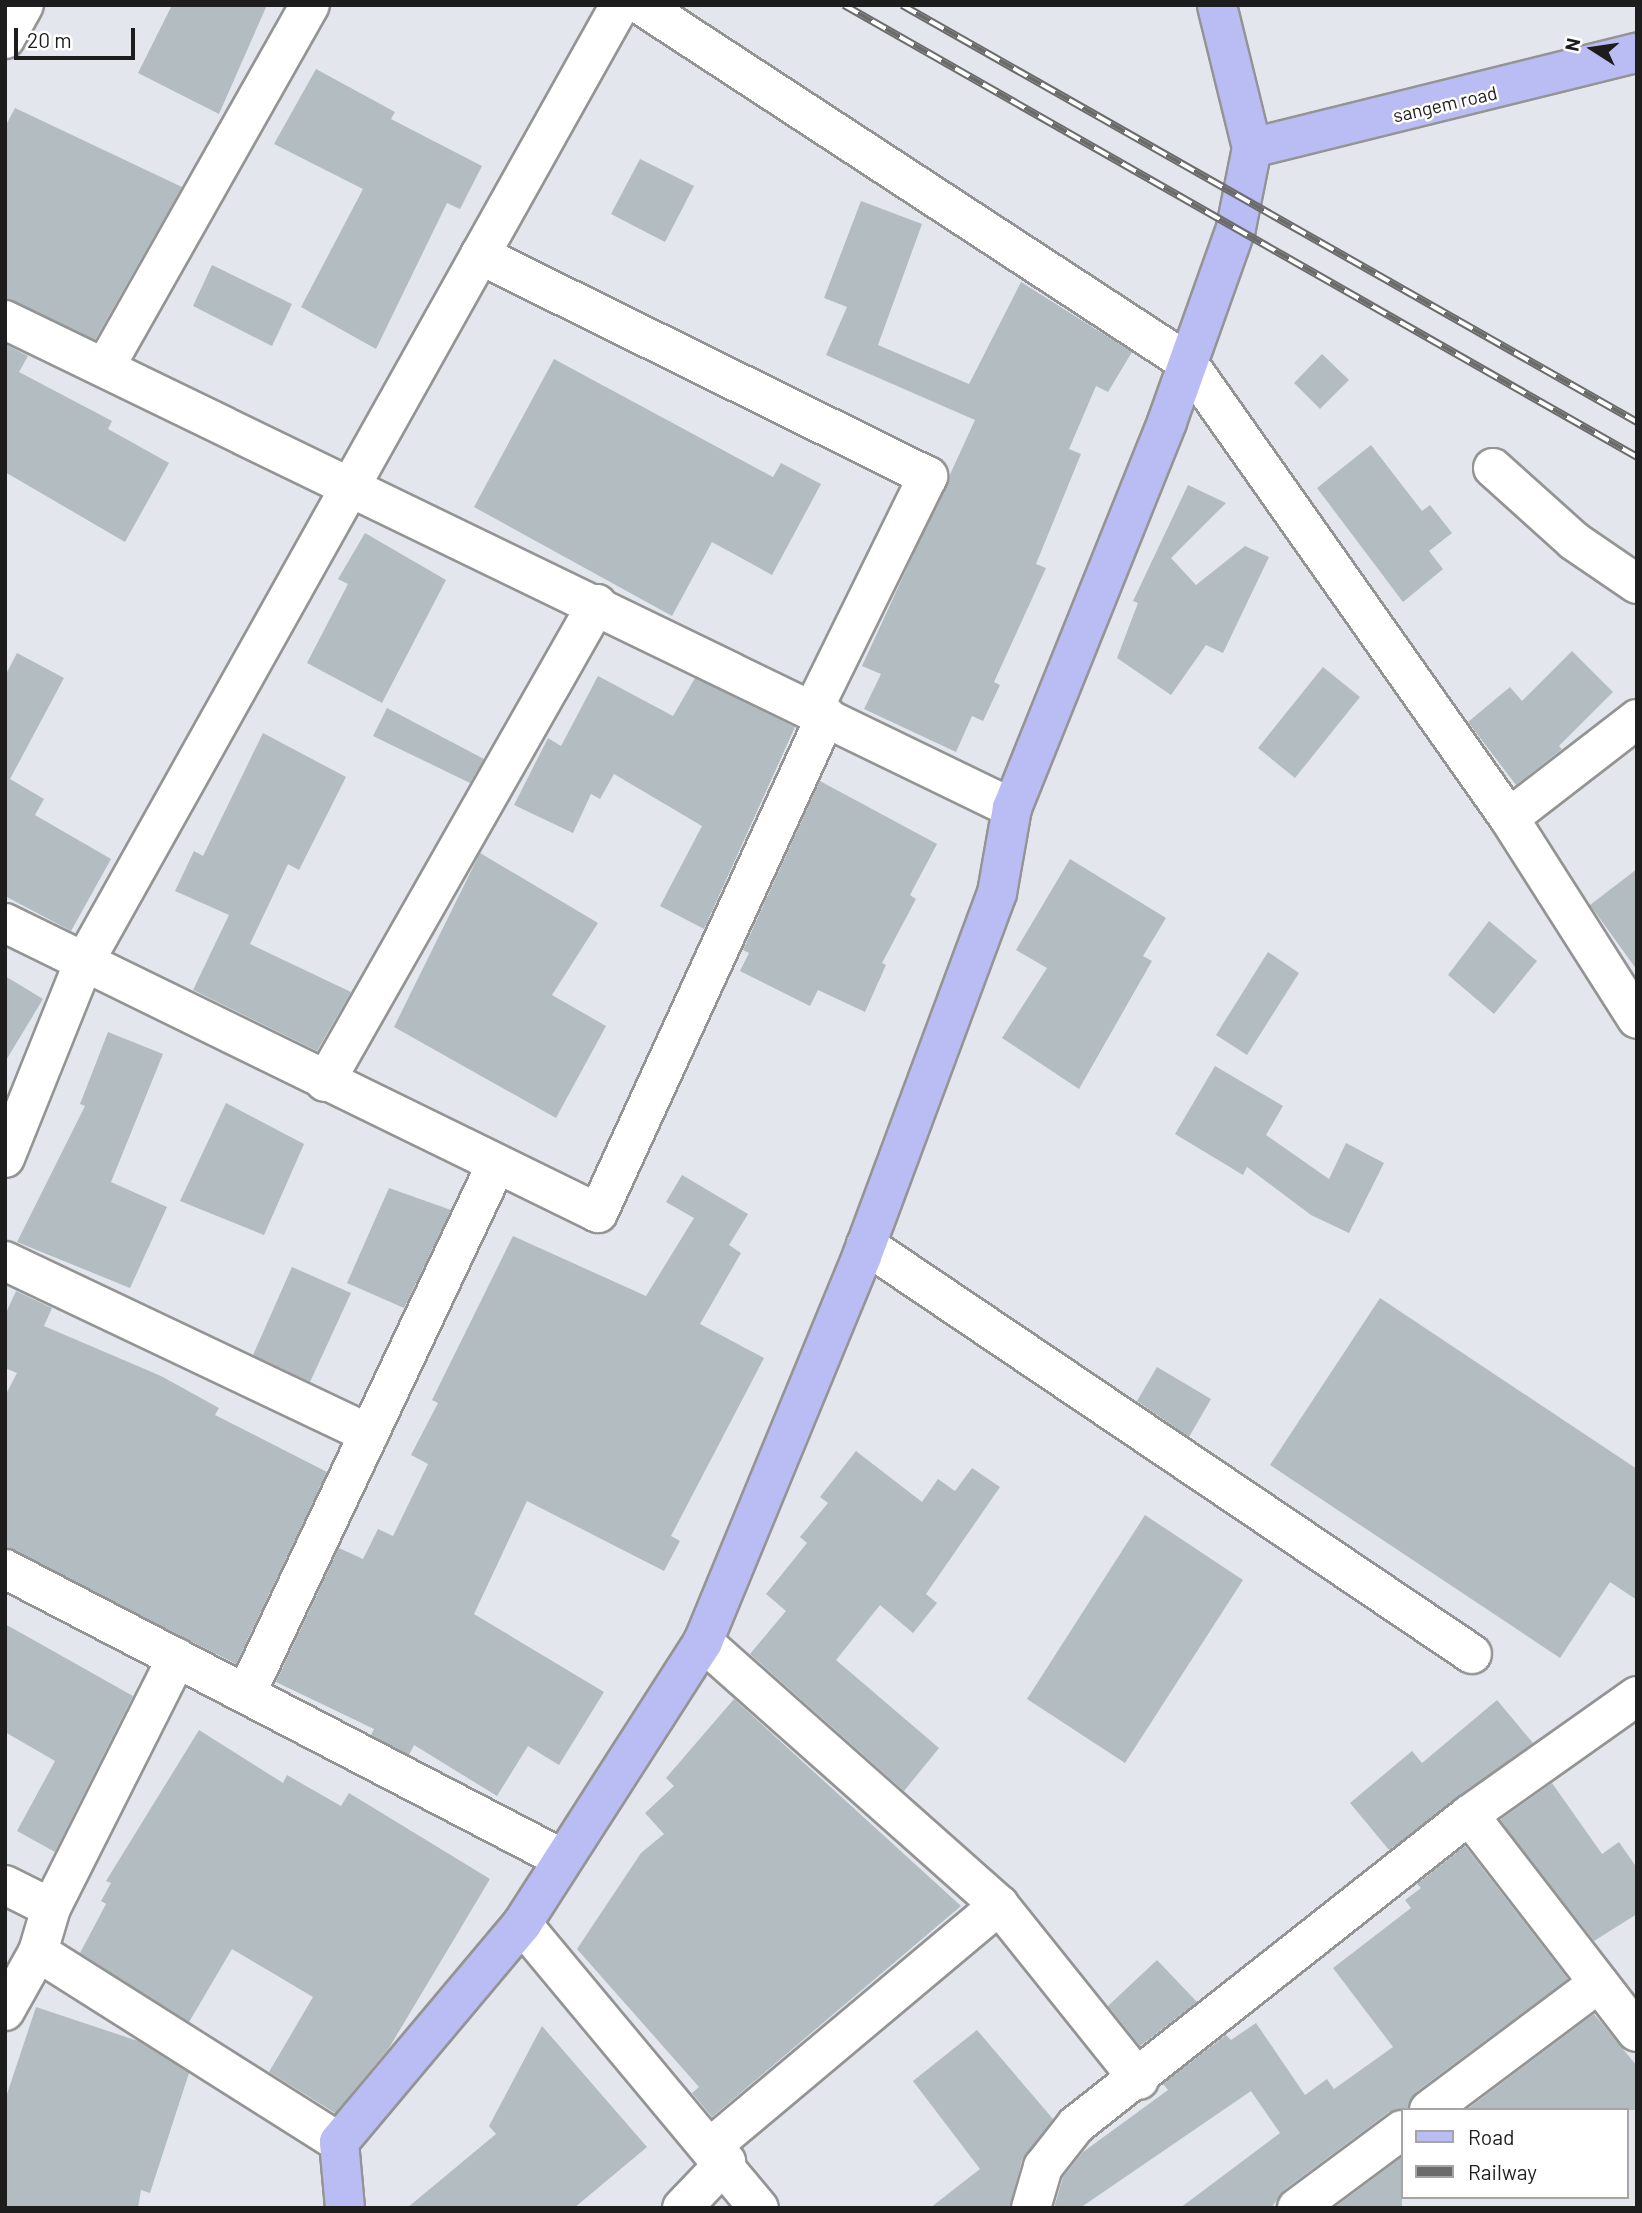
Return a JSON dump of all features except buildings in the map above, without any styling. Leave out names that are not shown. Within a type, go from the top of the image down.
[{"type":"main road","points":[[345,2208],[339,2141],[522,1924],[559,1857],[703,1642],[866,1245],[997,893],[1012,808],[1188,363],[1236,228],[1252,148],[1217,5]]},
{"type":"main road","name":"sangem road","points":[[1252,148],[1637,53]]},
{"type":"street","points":[[5,39],[24,5]]},
{"type":"street","points":[[105,367],[310,5]]},
{"type":"street","points":[[5,1158],[82,967],[620,5]]},
{"type":"street","points":[[641,5],[1188,363],[1509,818],[1637,1018]]},
{"type":"street","points":[[5,923],[82,967],[598,1213],[819,713],[928,477],[480,255]]},
{"type":"street","points":[[5,320],[352,484],[1012,808]]},
{"type":"street","points":[[1493,468],[1574,541],[1637,584]]},
{"type":"street","points":[[325,1082],[597,604]]},
{"type":"street","points":[[1509,818],[1637,719]]},
{"type":"street","points":[[246,1694],[496,1164]]},
{"type":"street","points":[[866,1245],[1472,1654]]},
{"type":"street","points":[[5,1261],[369,1434]]},
{"type":"street","points":[[5,1569],[559,1857]]},
{"type":"street","points":[[703,1642],[999,1905],[1139,2080]]},
{"type":"street","points":[[5,2011],[38,1952],[51,1908],[177,1658]]},
{"type":"street","points":[[1031,2208],[1043,2167],[1076,2125],[1139,2080],[1469,1815],[1637,1696]]},
{"type":"street","points":[[1433,2108],[1623,2005],[1469,1815]]},
{"type":"street","points":[[5,1885],[51,1908]]},
{"type":"street","points":[[682,2208],[719,2154],[999,1905]]},
{"type":"street","points":[[522,1924],[719,2154],[759,2208]]},
{"type":"street","points":[[38,1952],[339,2141]]},
{"type":"street","points":[[1297,2208],[1400,2131]]},
{"type":"railway","points":[[844,5],[1637,457]]},
{"type":"railway","points":[[902,5],[1637,422]]}]
